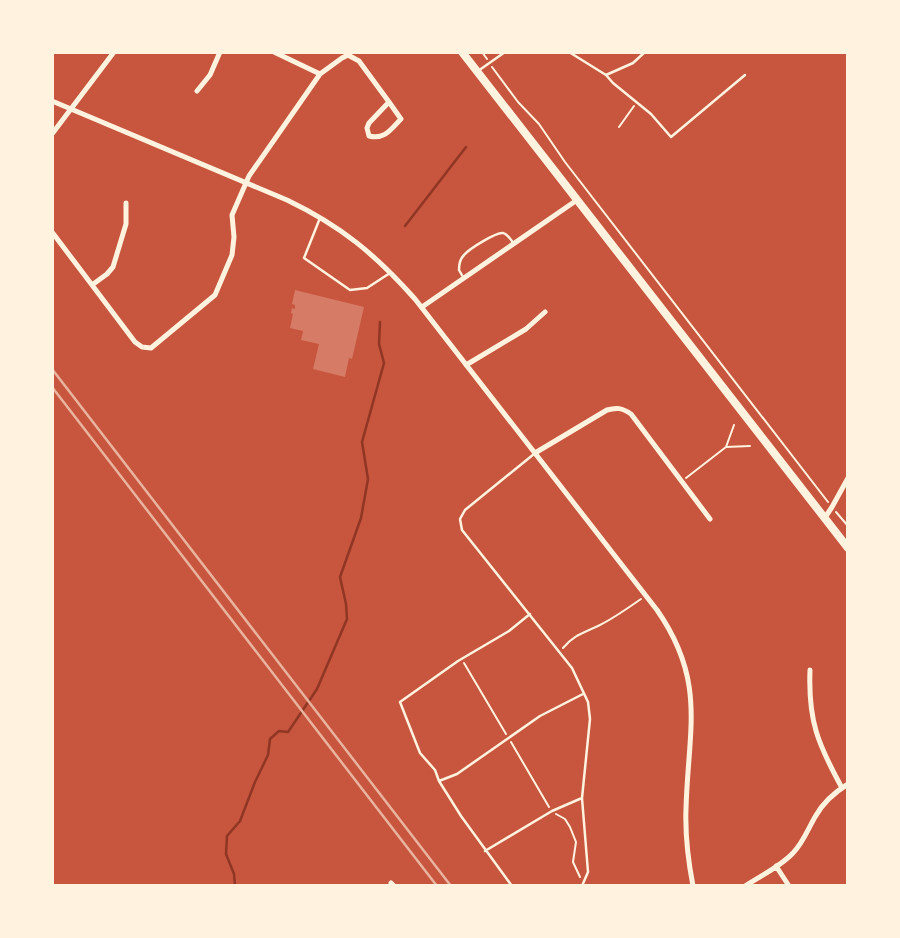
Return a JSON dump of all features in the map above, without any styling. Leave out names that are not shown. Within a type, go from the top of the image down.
[{"type":"main road","points":[[462,52],[848,548]]},
{"type":"street","points":[[52,134],[114,52]]},
{"type":"street","points":[[198,91],[210,75],[220,52]]},
{"type":"street","points":[[274,52],[320,74]]},
{"type":"street","points":[[52,232],[134,342],[142,347],[151,348],[215,294],[232,255],[234,238],[232,215],[249,176],[320,74],[348,55],[353,56],[359,61],[389,102],[401,119],[384,136],[375,138],[369,136],[367,128],[369,123],[389,102]]},
{"type":"street","points":[[52,101],[287,200],[320,217],[362,245],[392,272],[422,307],[664,619],[677,642],[686,666],[690,688],[692,719],[686,822],[687,848],[693,886]]},
{"type":"street","points":[[422,307],[577,200]]},
{"type":"street","points":[[92,285],[113,267],[126,224],[126,203]]},
{"type":"street","points":[[466,365],[526,329],[544,312]]},
{"type":"street","points":[[535,453],[607,410],[616,407],[624,409],[631,414],[710,519]]},
{"type":"street","points":[[824,519],[848,478]]},
{"type":"street","points":[[810,670],[810,704],[816,737],[824,756],[842,788]]},
{"type":"street","points":[[744,886],[794,853],[810,829],[821,807],[848,784]]},
{"type":"street","points":[[776,866],[789,886]]},
{"type":"lane","points":[[477,72],[505,52]]},
{"type":"lane","points":[[569,52],[606,74],[613,84],[651,114],[671,137],[745,76]]},
{"type":"lane","points":[[606,74],[633,63],[645,52]]},
{"type":"lane","points":[[320,217],[304,258],[350,290],[367,288],[392,272]]},
{"type":"lane","points":[[464,278],[459,270],[460,262],[465,254],[496,233],[508,236],[514,244]]},
{"type":"lane","points":[[535,453],[465,510],[460,519],[462,530],[572,668],[588,702],[590,720],[582,798],[588,872],[583,884]]},
{"type":"lane","points":[[512,886],[485,851],[439,781],[435,770],[420,753],[400,702],[461,659],[509,631],[530,614]]},
{"type":"lane","points":[[439,781],[457,774],[540,716],[583,694]]},
{"type":"lane","points":[[485,851],[552,811],[582,798]]},
{"type":"path","points":[[482,52],[484,56]]},
{"type":"path","points":[[495,70],[518,102],[539,124],[565,162],[819,490]]},
{"type":"path","points":[[619,127],[637,102]]},
{"type":"path","points":[[682,481],[726,447],[734,425]]},
{"type":"path","points":[[726,447],[750,446]]},
{"type":"path","points":[[843,521],[848,526]]},
{"type":"path","points":[[560,652],[572,638],[600,625],[646,596]]},
{"type":"path","points":[[461,659],[552,811],[565,819],[570,828],[576,842],[573,862],[583,884]]},
{"type":"building","points":[[295,290],[364,307],[352,359],[349,358],[345,377],[313,369],[319,344],[301,340],[303,331],[290,328],[293,314],[291,313],[292,308],[295,309],[295,305],[292,304]]},
{"type":"waterway","points":[[405,226],[466,147]]},
{"type":"waterway","points":[[235,886],[234,874],[226,854],[227,836],[240,821],[268,755],[270,739],[279,731],[288,732],[317,689],[347,619],[340,577],[361,518],[368,479],[362,442],[384,363],[379,344],[380,322]]},
{"type":"railway","points":[[52,369],[451,886]]},
{"type":"railway","points":[[52,387],[437,886]]}]
